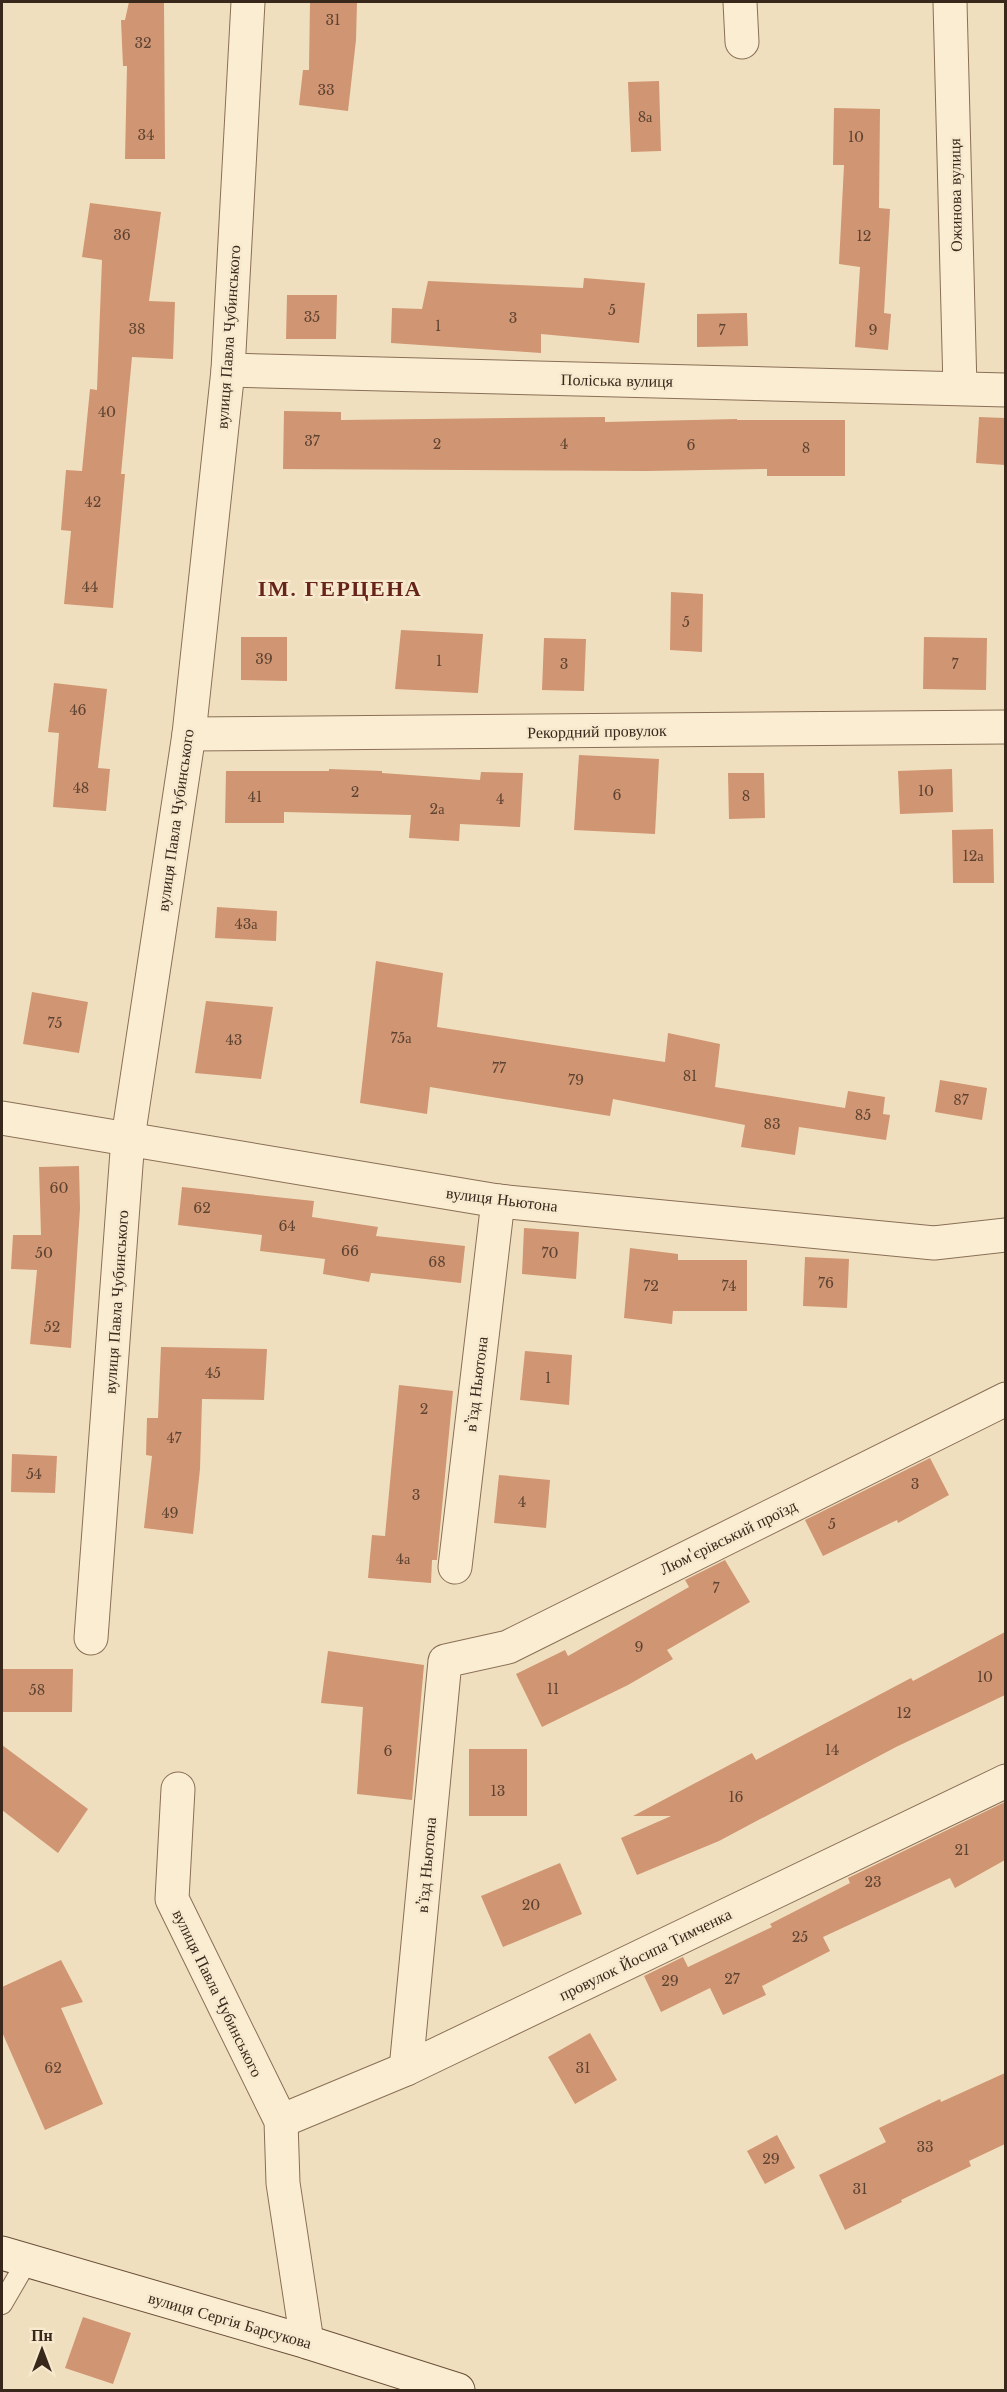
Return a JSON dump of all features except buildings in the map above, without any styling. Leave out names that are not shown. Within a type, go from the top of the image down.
[{"type":"street","name":"вулиця Павла Чубинського","points":[[92,1638],[128,1138],[189,734],[228,370],[248,2]]},
{"type":"street","points":[[740,2],[741,42]]},
{"type":"street","name":"Ожинова вулиця","points":[[950,2],[960,388]]},
{"type":"street","name":"Поліська вулиця","points":[[228,370],[1005,390]]},
{"type":"street","name":"Рекордний провулок","points":[[189,734],[1005,727]]},
{"type":"street","name":"вулиця Ньютона","points":[[2,1118],[498,1201],[934,1243],[1005,1235]]},
{"type":"street","name":"в’їзд Ньютона","points":[[455,1568],[498,1201]]},
{"type":"street","name":"Люм'єрівський проїзд","points":[[445,1661],[508,1647],[1005,1399]]},
{"type":"street","name":"в’їзд Ньютона","points":[[406,2069],[445,1661]]},
{"type":"street","name":"провулок Йосипа Тимченка","points":[[281,2121],[406,2069],[1005,1781]]},
{"type":"street","name":"вулиця Павла Чубинського","points":[[178,1789],[172,1899],[281,2121]]},
{"type":"street","points":[[281,2121],[283,2183],[307,2342]]},
{"type":"street","name":"вулиця Сергія Барсукова","points":[[14,2257],[307,2342],[458,2391]]},
{"type":"lane","points":[[2,2304],[14,2257]]},
{"type":"district","name":"ІМ. ГЕРЦЕНА","points":[[340,588]]}]
